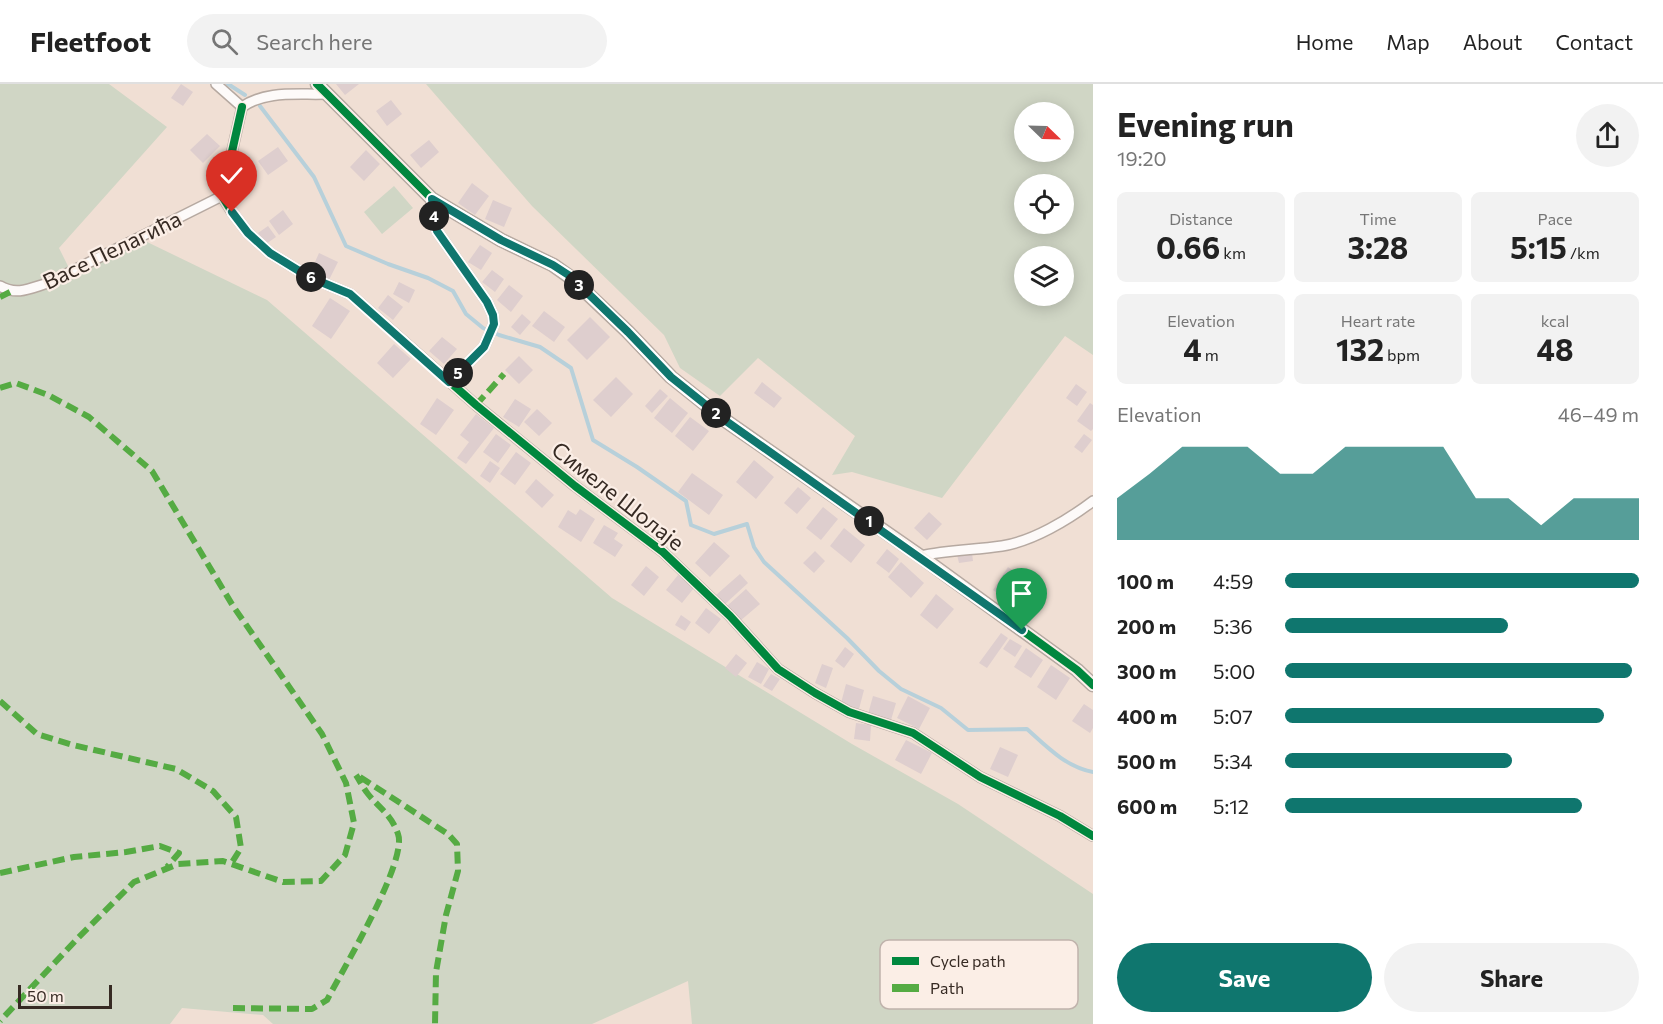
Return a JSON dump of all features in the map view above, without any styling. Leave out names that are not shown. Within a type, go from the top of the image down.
[{"type":"street","points":[[216,84],[242,107]]},
{"type":"street","points":[[317,84],[432,199],[501,240],[553,265],[570,276],[671,377],[708,406],[920,556],[1077,670],[1093,685]]},
{"type":"street","points":[[242,107],[262,97],[326,94]]},
{"type":"street","points":[[222,196],[242,107]]},
{"type":"street","name":"Васе Пелагића","points":[[0,286],[10,292],[18,292],[48,283],[222,196]]},
{"type":"street","name":"Симеле Шолаје","points":[[222,196],[248,233],[270,253],[309,277],[350,294],[449,382],[575,486],[663,552],[730,616],[778,669],[849,712],[913,733],[980,777],[1060,816],[1093,837]]},
{"type":"street","points":[[432,199],[437,231],[487,302],[494,324],[484,347],[449,382]]},
{"type":"street","points":[[920,556],[947,550],[1004,546],[1034,537],[1093,501]]},
{"type":"green space","points":[[0,84],[109,84],[167,127],[59,248],[73,276],[143,240],[267,300],[612,598],[852,744],[958,804],[1093,894],[1093,1024],[692,1024],[688,981],[592,1024],[273,1024],[263,1015],[182,1008],[170,1024],[0,1024]]},
{"type":"green space","points":[[426,84],[1093,84],[1093,355],[1065,336],[942,498],[852,472],[832,475],[855,436],[758,358],[720,396],[680,368],[664,335],[532,206]]},
{"type":"green space","points":[[394,186],[413,208],[382,234],[364,212]]},
{"type":"building","points":[[181,84],[193,92],[183,106],[171,98]]},
{"type":"building","points":[[336,84],[359,84],[345,95]]},
{"type":"building","points":[[391,100],[402,114],[387,126],[376,111]]},
{"type":"building","points":[[207,134],[220,146],[203,163],[190,150]]},
{"type":"building","points":[[429,140],[439,152],[421,168],[410,155]]},
{"type":"building","points":[[278,147],[288,161],[268,175],[258,161]]},
{"type":"building","points":[[366,150],[380,164],[364,181],[350,167]]},
{"type":"building","points":[[472,183],[489,196],[475,215],[458,203]]},
{"type":"building","points":[[493,200],[512,208],[504,227],[485,219]]},
{"type":"building","points":[[283,210],[293,224],[279,235],[269,221]]},
{"type":"building","points":[[268,226],[276,237],[266,244],[258,233]]},
{"type":"building","points":[[480,245],[492,253],[481,270],[468,262]]},
{"type":"building","points":[[319,253],[338,262],[329,280],[311,271]]},
{"type":"building","points":[[492,270],[504,279],[495,292],[482,282]]},
{"type":"building","points":[[399,282],[415,290],[409,303],[393,294]]},
{"type":"building","points":[[509,285],[523,296],[511,312],[497,300]]},
{"type":"building","points":[[388,295],[403,307],[393,320],[378,308]]},
{"type":"building","points":[[330,298],[350,311],[331,339],[312,326]]},
{"type":"building","points":[[544,311],[565,327],[554,342],[532,326]]},
{"type":"building","points":[[522,314],[531,322],[520,335],[511,327]]},
{"type":"building","points":[[590,317],[610,337],[587,360],[567,340]]},
{"type":"building","points":[[442,337],[457,349],[444,364],[429,351]]},
{"type":"building","points":[[394,344],[411,359],[393,378],[377,363]]},
{"type":"building","points":[[519,356],[533,370],[519,384],[505,370]]},
{"type":"building","points":[[616,377],[633,394],[611,417],[593,400]]},
{"type":"building","points":[[762,382],[782,398],[774,408],[754,393]]},
{"type":"building","points":[[1076,384],[1087,392],[1077,406],[1066,398]]},
{"type":"building","points":[[660,389],[668,396],[652,413],[645,406]]},
{"type":"building","points":[[437,398],[454,410],[436,435],[420,424]]},
{"type":"building","points":[[670,398],[688,413],[672,433],[654,418]]},
{"type":"building","points":[[515,399],[531,409],[519,427],[503,417]]},
{"type":"building","points":[[1090,403],[1093,405],[1093,429],[1091,431],[1077,421]]},
{"type":"building","points":[[537,409],[552,423],[539,436],[524,422]]},
{"type":"building","points":[[476,414],[494,428],[466,464],[457,458],[469,442],[460,435]]},
{"type":"building","points":[[690,417],[709,431],[693,451],[675,436]]},
{"type":"building","points":[[496,434],[511,445],[498,463],[483,452]]},
{"type":"building","points":[[1084,434],[1092,440],[1082,453],[1074,447]]},
{"type":"building","points":[[516,452],[531,463],[515,485],[500,474]]},
{"type":"building","points":[[754,460],[774,477],[756,499],[736,482]]},
{"type":"building","points":[[490,461],[500,468],[490,483],[480,476]]},
{"type":"building","points":[[692,473],[723,495],[709,515],[678,492]]},
{"type":"building","points":[[536,479],[554,495],[542,508],[525,492]]},
{"type":"building","points":[[798,487],[811,498],[797,514],[784,503]]},
{"type":"building","points":[[823,507],[838,519],[821,540],[806,528]]},
{"type":"building","points":[[580,509],[595,519],[581,542],[558,527],[568,510],[576,515]]},
{"type":"building","points":[[929,512],[942,524],[927,540],[914,528]]},
{"type":"building","points":[[604,525],[618,533],[614,539],[623,545],[615,557],[593,543]]},
{"type":"building","points":[[844,528],[865,545],[851,563],[830,546]]},
{"type":"building","points":[[714,542],[730,556],[710,577],[695,563]]},
{"type":"building","points":[[887,549],[899,559],[889,573],[876,563]]},
{"type":"building","points":[[815,551],[825,561],[814,573],[803,563]]},
{"type":"building","points":[[972,553],[973,561],[959,563],[957,555]]},
{"type":"building","points":[[901,562],[924,583],[911,598],[888,577]]},
{"type":"building","points":[[646,566],[659,577],[644,596],[631,585]]},
{"type":"building","points":[[1008,567],[1024,578],[1008,600],[993,590]]},
{"type":"building","points":[[740,574],[748,583],[724,605],[716,595]]},
{"type":"building","points":[[678,575],[694,588],[682,603],[666,590]]},
{"type":"building","points":[[746,589],[760,604],[740,621],[727,606]]},
{"type":"building","points":[[936,594],[954,609],[937,629],[920,615]]},
{"type":"building","points":[[706,608],[721,619],[709,634],[695,623]]},
{"type":"building","points":[[681,615],[691,622],[685,631],[675,625]]},
{"type":"building","points":[[1001,633],[1008,638],[987,668],[979,663]]},
{"type":"building","points":[[1010,639],[1022,646],[1015,657],[1003,649]]},
{"type":"building","points":[[845,647],[854,654],[844,668],[835,661]]},
{"type":"building","points":[[1026,648],[1043,660],[1031,678],[1014,667]]},
{"type":"building","points":[[736,654],[747,663],[736,677],[725,668]]},
{"type":"building","points":[[757,662],[769,669],[761,684],[748,677]]},
{"type":"building","points":[[822,664],[833,668],[826,688],[815,683]]},
{"type":"building","points":[[1051,665],[1070,678],[1056,700],[1037,687]]},
{"type":"building","points":[[771,674],[780,679],[772,691],[763,686]]},
{"type":"building","points":[[846,684],[864,690],[859,709],[841,703]]},
{"type":"building","points":[[873,696],[896,703],[891,720],[868,714]]},
{"type":"building","points":[[908,696],[930,708],[919,729],[897,718]]},
{"type":"building","points":[[1084,704],[1093,710],[1093,728],[1090,733],[1072,721]]},
{"type":"building","points":[[856,723],[871,725],[870,741],[854,739]]},
{"type":"building","points":[[906,740],[932,753],[921,774],[895,760]]},
{"type":"building","points":[[1000,747],[1018,755],[1008,777],[990,769]]},
{"type":"waterway","points":[[228,84],[245,95]]},
{"type":"waterway","points":[[260,106],[314,177],[346,246],[428,278],[453,291],[466,314],[483,328],[540,347],[571,368],[593,440],[686,501],[691,525],[714,534],[747,524],[754,547],[764,562],[901,689],[941,708],[968,730],[1027,729],[1066,761],[1093,772]]},
{"type":"marked path","points":[[0,297],[10,292]]},
{"type":"marked path","points":[[476,405],[504,374]]},
{"type":"marked path","points":[[0,388],[16,383],[48,395],[89,417],[152,471],[233,606],[322,734],[346,783],[354,823],[345,855],[321,881],[283,882],[223,861],[178,864],[134,882],[0,1021]]},
{"type":"marked path","points":[[0,701],[37,734],[73,745],[176,769],[213,791],[236,817],[241,848],[231,864]]},
{"type":"marked path","points":[[233,1008],[312,1009],[327,1000],[359,942],[393,867],[398,848],[398,834],[392,821],[366,792],[356,775]]},
{"type":"marked path","points":[[360,777],[448,834],[457,844],[458,871],[446,915],[436,972],[435,1024]]},
{"type":"marked path","points":[[0,873],[74,857],[160,846],[179,853],[167,867]]},
{"type":"cycle path","points":[[317,84],[432,199],[501,240],[553,265],[570,277],[671,377],[726,421],[920,556],[1077,670],[1093,685]]},
{"type":"cycle path","points":[[242,107],[222,196],[248,233],[270,253],[309,277],[350,294],[476,405],[575,486],[663,552],[730,616],[778,669],[849,712],[913,733],[980,777],[1060,816],[1093,836]]},
{"type":"route","points":[[232,212],[248,233],[270,253],[309,277],[350,294],[449,382],[484,347],[494,324],[487,302],[437,231],[432,199],[501,240],[553,265],[570,276],[671,377],[726,421],[1022,630]]}]
